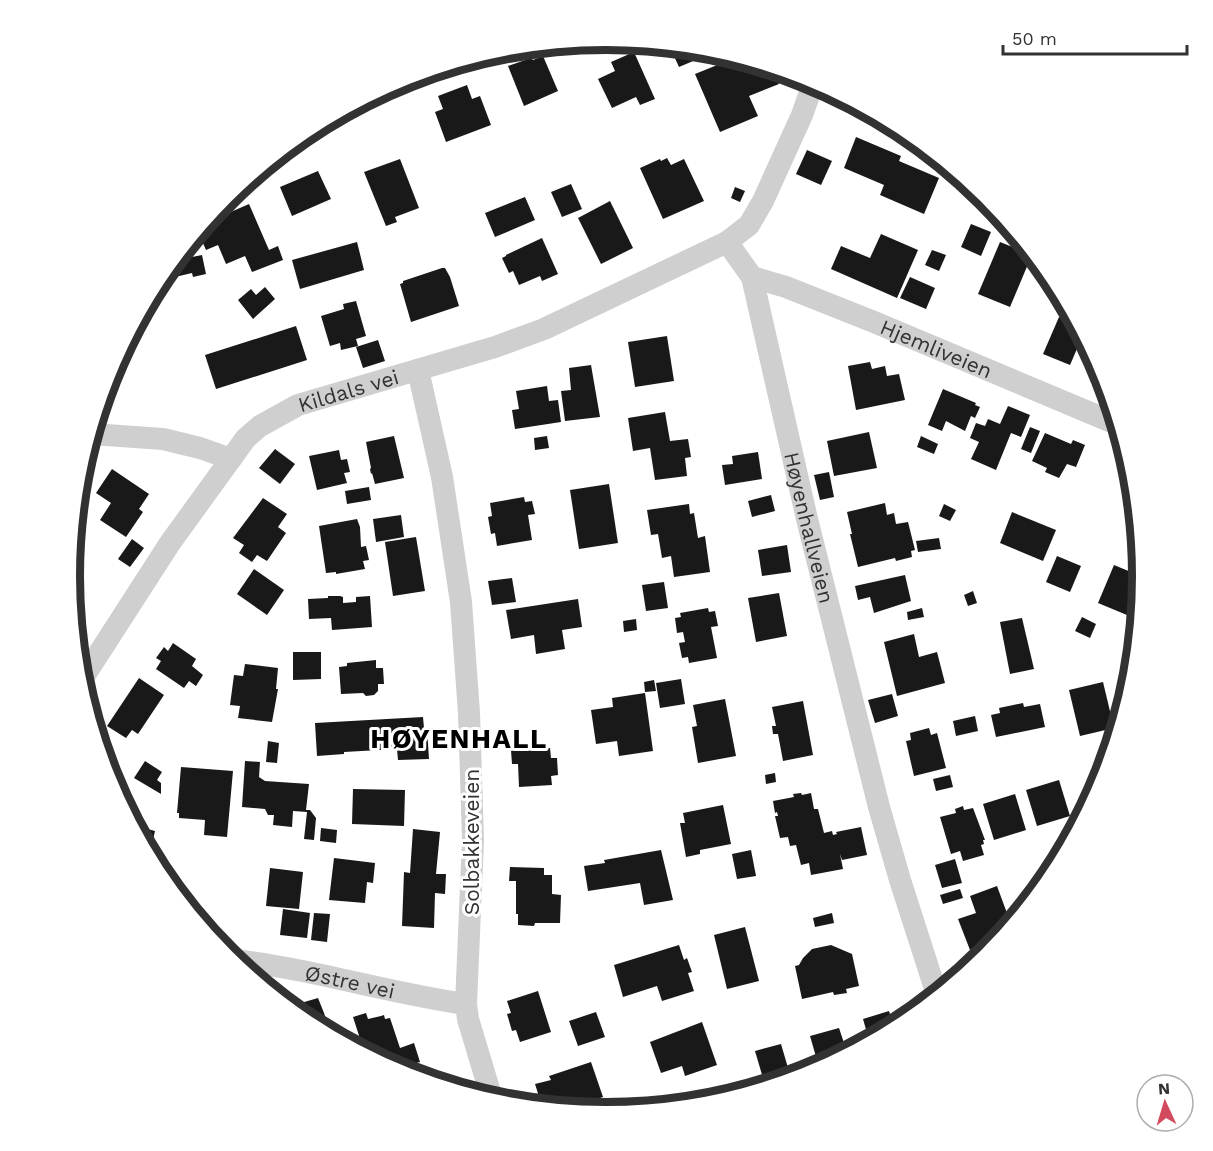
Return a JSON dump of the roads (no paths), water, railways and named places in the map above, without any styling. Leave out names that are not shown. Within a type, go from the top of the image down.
[{"type":"street","points":[[727,242],[749,225],[763,201],[810,91]]},
{"type":"street","name":"Høyenhallveien","points":[[727,242],[752,277],[807,519],[879,807],[934,987]]},
{"type":"street","name":"Kildals vei","points":[[89,668],[170,543],[246,438],[260,426],[298,405],[495,347],[544,329],[727,242]]},
{"type":"street","name":"Hjemliveien","points":[[752,277],[786,287],[863,318],[1110,421]]},
{"type":"street","name":"Solbakkeveien","points":[[418,370],[442,477],[462,613],[469,713],[473,840],[466,1004],[468,1019],[489,1088]]},
{"type":"street","points":[[99,435],[163,439],[200,448],[231,459]]},
{"type":"street","name":"Østre vei","points":[[251,963],[312,972],[434,1000],[466,1004]]},
{"type":"district","name":"HØYENHALL","points":[[459,739]]}]
